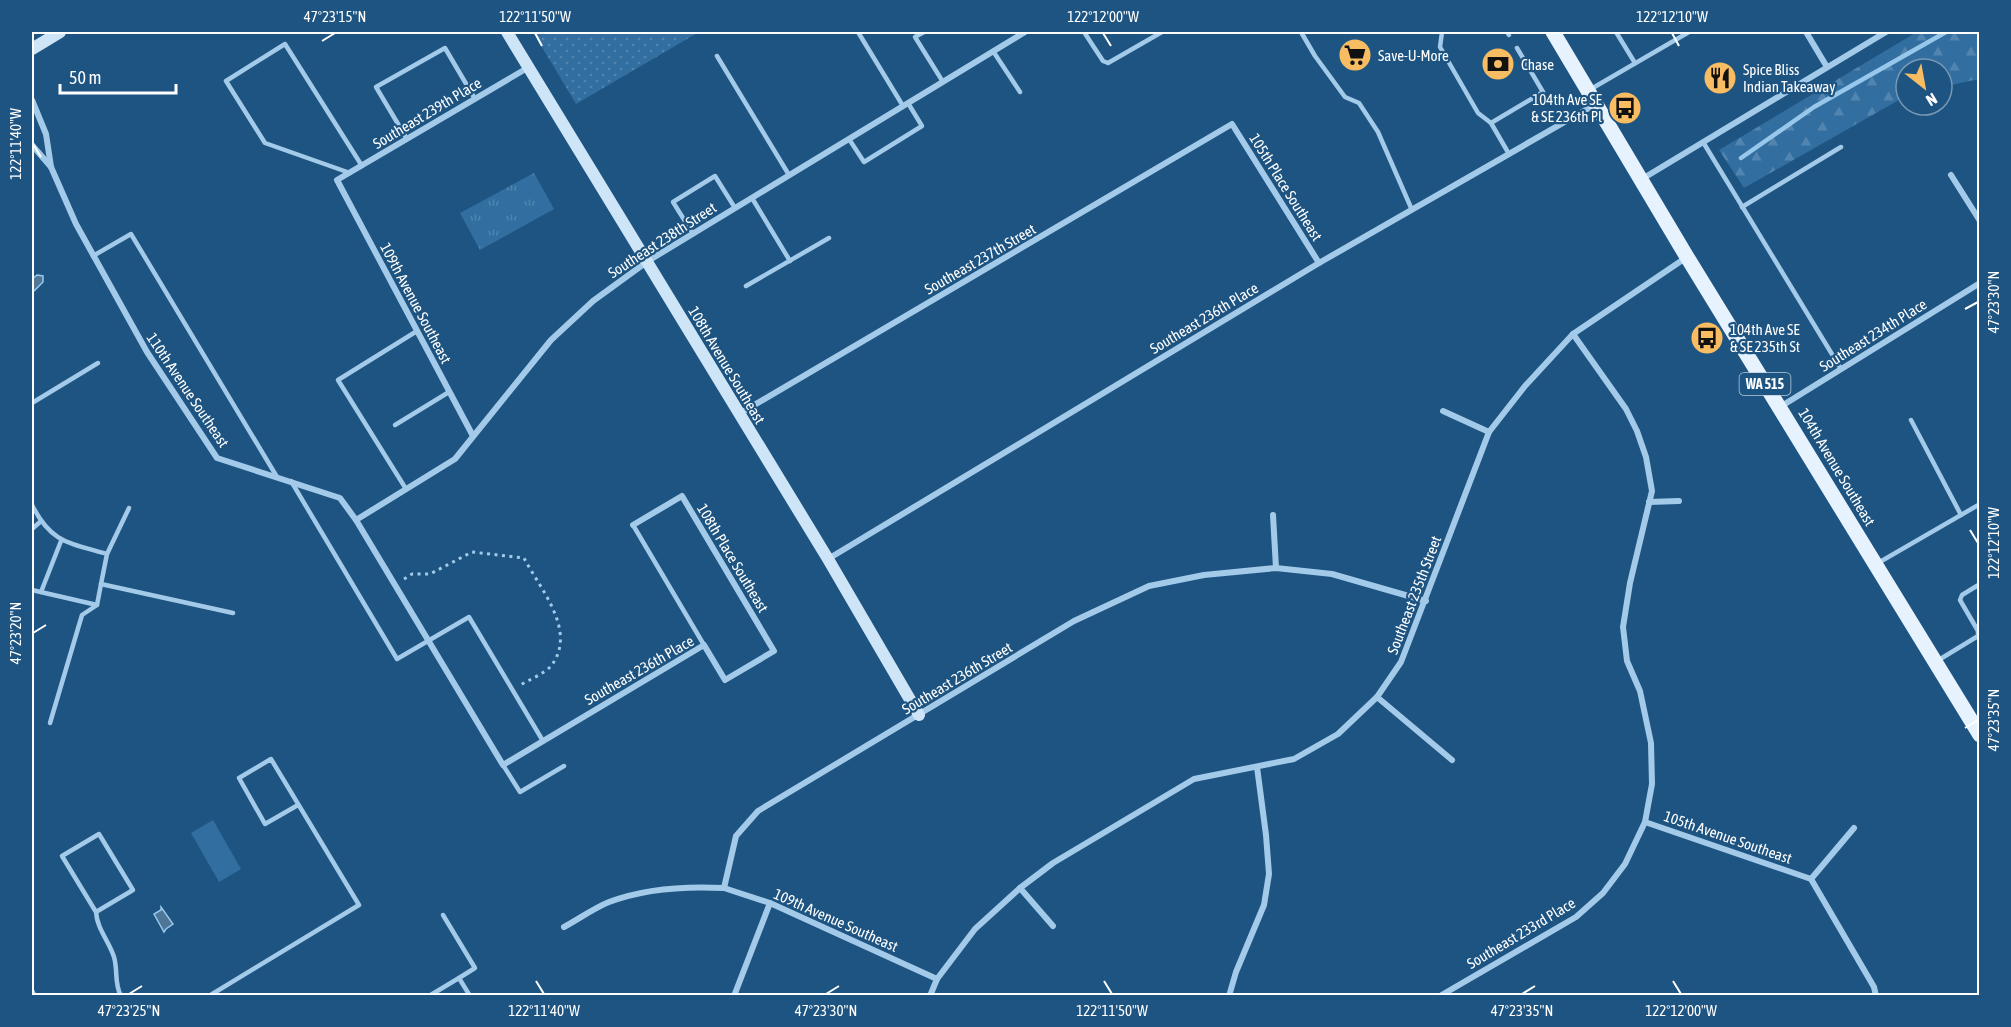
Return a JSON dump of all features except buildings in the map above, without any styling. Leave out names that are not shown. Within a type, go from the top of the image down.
[{"type":"main road","name":"104th Avenue Southeast","points":[[1552,32],[1980,735]]},
{"type":"street","points":[[32,49],[60,32]]},
{"type":"street","name":"108th Avenue Southeast","points":[[507,32],[828,559],[919,715]]},
{"type":"street","name":"Southeast 238th Street","points":[[356,520],[454,459],[551,340],[593,301],[648,261],[1025,32]]},
{"type":"street","points":[[1806,32],[1827,67]]},
{"type":"street","points":[[1641,179],[1886,32]]},
{"type":"street","name":"Southeast 239th Place","points":[[337,180],[529,67]]},
{"type":"street","name":"Southeast 236th Place","points":[[828,559],[1319,263],[1509,154],[1592,97]]},
{"type":"street","name":"110th Avenue Southeast","points":[[32,100],[46,134],[51,167],[76,224],[147,352],[218,458],[340,498],[356,520],[503,765]]},
{"type":"street","name":"105th Place Southeast","points":[[1232,124],[1319,263]]},
{"type":"street","name":"Southeast 237th Street","points":[[739,414],[1232,124]]},
{"type":"street","name":"110th Avenue Southeast","points":[[32,145],[51,167]]},
{"type":"street","points":[[1951,175],[1978,217]]},
{"type":"street","name":"109th Avenue Southeast","points":[[337,180],[473,436]]},
{"type":"street","name":"Southeast 235th Street","points":[[930,996],[937,979],[975,929],[1020,888],[1053,863],[1194,779],[1294,759],[1338,734],[1377,697],[1401,662],[1489,432],[1525,386],[1573,334],[1687,257]]},
{"type":"street","name":"Southeast 234th Place","points":[[1780,408],[1980,283]]},
{"type":"street","name":"105th Avenue Southeast","points":[[1573,334],[1626,409],[1637,431],[1646,458],[1652,491],[1630,583],[1623,627],[1628,661],[1640,691],[1651,744],[1652,784],[1645,822],[1811,879]]},
{"type":"street","points":[[1443,411],[1489,432]]},
{"type":"street","name":"108th Place Southeast","points":[[633,525],[682,496],[774,651]]},
{"type":"street","points":[[1650,502],[1679,501]]},
{"type":"street","points":[[1274,515],[1276,568]]},
{"type":"street","name":"Southeast 236th Street","points":[[724,888],[736,836],[758,812],[1074,621],[1149,586],[1204,574],[1276,568],[1332,574],[1426,600]]},
{"type":"street","name":"Southeast 236th Place","points":[[503,765],[704,645],[725,680],[774,651]]},
{"type":"street","points":[[1377,697],[1452,760]]},
{"type":"street","points":[[1230,996],[1236,972],[1264,905],[1269,874],[1257,767]]},
{"type":"street","name":"Southeast 233rd Place","points":[[1440,996],[1576,917],[1603,893],[1625,864],[1645,822]]},
{"type":"street","points":[[1854,828],[1811,879],[1874,987],[1876,996]]},
{"type":"street","points":[[564,927],[608,903],[642,893],[686,886],[724,888]]},
{"type":"street","name":"109th Avenue Southeast","points":[[724,888],[770,903],[937,979]]},
{"type":"street","points":[[1020,888],[1053,926]]},
{"type":"street","points":[[734,996],[770,903]]},
{"type":"lane","points":[[849,138],[864,162],[922,126],[858,32]]},
{"type":"lane","points":[[924,32],[915,37],[943,81]]},
{"type":"lane","points":[[1084,32],[1103,61],[1108,63],[1162,32]]},
{"type":"lane","points":[[1301,32],[1314,56],[1345,97],[1359,104],[1378,132],[1412,210]]},
{"type":"lane","points":[[1449,32],[1442,34],[1440,47],[1478,113],[1491,123],[1509,154]]},
{"type":"lane","points":[[1616,32],[1635,63]]},
{"type":"lane","points":[[1592,97],[1635,63],[1689,32]]},
{"type":"lane","points":[[350,173],[265,143],[226,81],[285,44],[362,166]]},
{"type":"lane","points":[[407,139],[376,87],[445,48],[475,99]]},
{"type":"lane","points":[[1491,123],[1543,92],[1517,48]]},
{"type":"lane","points":[[993,51],[1020,92]]},
{"type":"lane","points":[[717,56],[789,175]]},
{"type":"lane","points":[[1703,142],[1841,369]]},
{"type":"lane","points":[[1742,207],[1841,147]]},
{"type":"lane","points":[[693,234],[673,202],[715,176],[735,208]]},
{"type":"lane","points":[[752,198],[790,261]]},
{"type":"lane","points":[[93,256],[131,234],[277,477]]},
{"type":"lane","points":[[746,286],[828,238]]},
{"type":"lane","points":[[406,489],[338,380],[417,331]]},
{"type":"lane","points":[[32,403],[98,363]]},
{"type":"lane","points":[[395,425],[449,392]]},
{"type":"lane","points":[[1911,420],[1961,515]]},
{"type":"lane","points":[[291,481],[397,659],[469,617],[543,741]]},
{"type":"lane","points":[[1876,565],[1980,504]]},
{"type":"lane","points":[[32,506],[40,522],[61,541],[107,554]]},
{"type":"lane","points":[[50,723],[82,615],[98,605],[107,554],[129,508]]},
{"type":"lane","points":[[32,529],[40,522]]},
{"type":"lane","points":[[633,525],[704,645]]},
{"type":"lane","points":[[41,592],[61,541]]},
{"type":"lane","points":[[101,584],[232,613]]},
{"type":"lane","points":[[1935,662],[1978,636],[1978,631],[1960,600],[1962,594],[1980,584]]},
{"type":"lane","points":[[32,590],[98,605]]},
{"type":"lane","points":[[209,996],[359,904],[271,759],[239,778],[265,824],[298,805]]},
{"type":"lane","points":[[503,765],[520,792],[564,766]]},
{"type":"lane","points":[[96,912],[132,890],[99,834],[62,856],[96,912],[97,922],[115,958],[117,989],[121,996]]},
{"type":"lane","points":[[429,996],[475,968],[443,915]]},
{"type":"lane","points":[[459,978],[470,996]]},
{"type":"path","points":[[394,584],[412,574],[430,574],[472,552],[524,558],[548,597],[556,615],[561,640],[550,667],[513,690]]},
{"type":"green space","points":[[533,32],[699,32],[576,104]]},
{"type":"green space","points":[[1917,32],[1979,32],[1979,79],[1954,84],[1954,57],[1894,57],[1894,103],[1744,188],[1719,150]]},
{"type":"green space","points":[[534,173],[554,209],[480,250],[460,213]]},
{"type":"green space","points":[[213,820],[241,869],[219,882],[191,833]]},
{"type":"shaded area","points":[[37,275],[43,276],[43,282],[32,293],[32,279]]},
{"type":"shaded area","points":[[161,907],[173,924],[164,932],[154,914],[161,910]]},
{"type":"waterway","points":[[1741,158],[1814,107],[1946,32]]},
{"type":"place","name":"Save-U-More","points":[[1355,55]]},
{"type":"place","name":"Chase","points":[[1498,64]]},
{"type":"place","name":"Spice Bliss Indian Takeaway","points":[[1720,78]]},
{"type":"place","name":"104th Ave SE & SE 236th Pl","points":[[1625,108]]},
{"type":"place","name":"104th Ave SE & SE 235th St","points":[[1707,338]]}]
